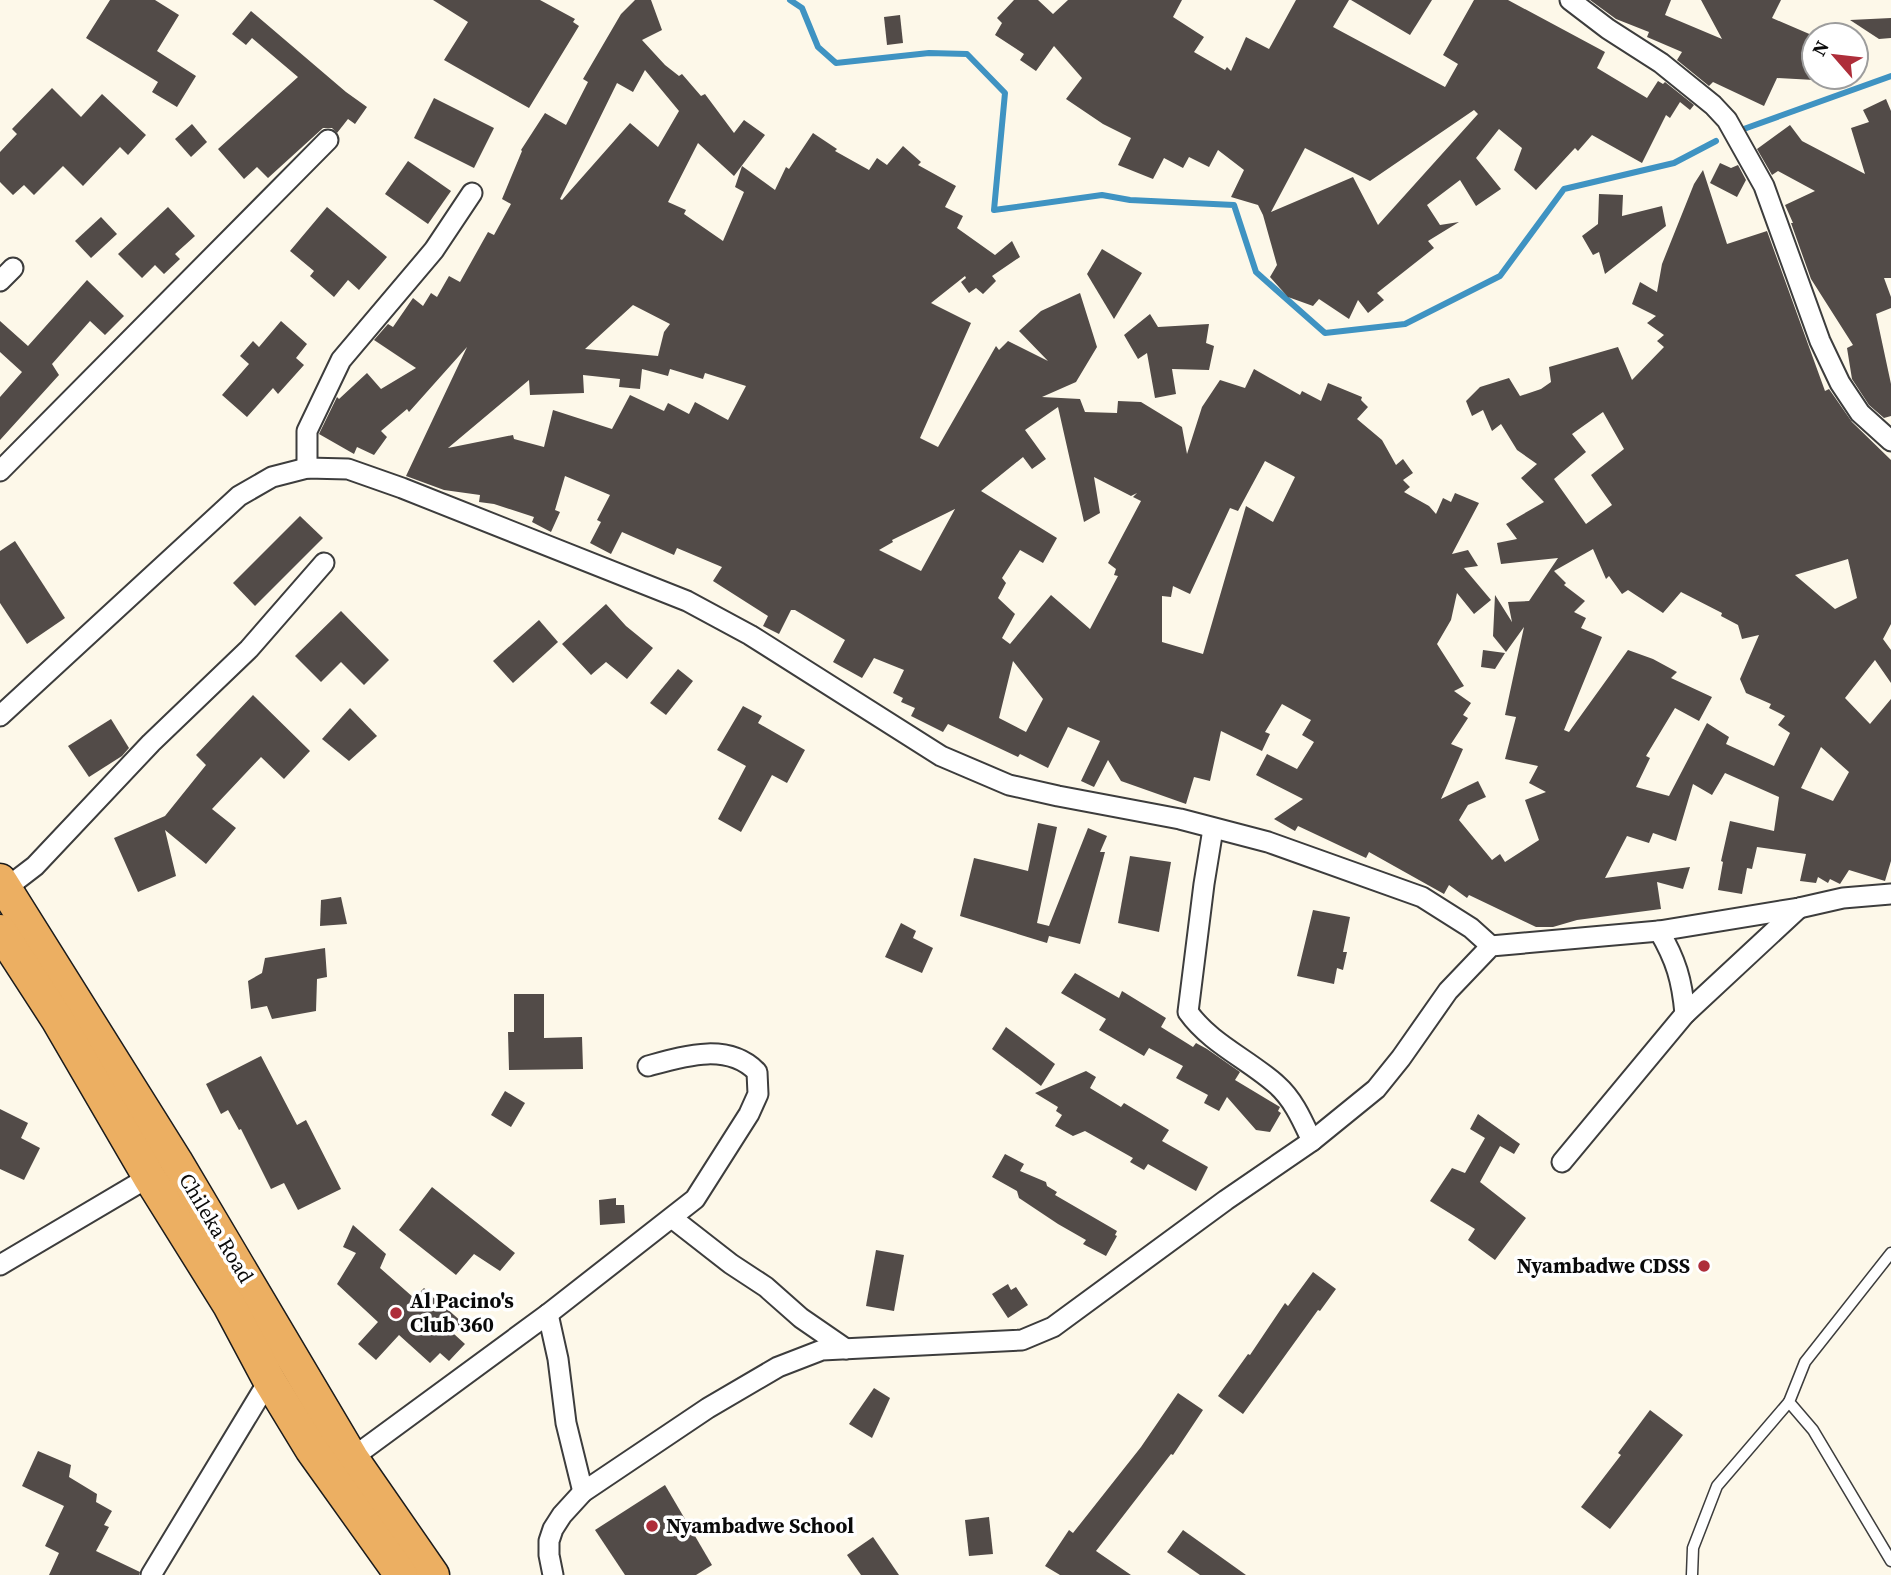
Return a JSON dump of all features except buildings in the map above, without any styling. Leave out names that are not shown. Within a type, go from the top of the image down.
[{"type":"highway","name":"Chileka Road","points":[[3,885],[176,1161],[352,1458],[433,1575]]},
{"type":"highway","name":"Chileka Road","points":[[0,931],[57,1019],[149,1177],[229,1305],[269,1380],[311,1449],[401,1575]]},
{"type":"street","points":[[1570,0],[1608,29],[1661,63],[1713,105],[1727,120],[1764,187],[1815,330],[1840,383],[1860,413],[1891,441]]},
{"type":"street","points":[[0,471],[327,140]]},
{"type":"street","points":[[307,468],[307,431],[341,360],[435,250],[472,193]]},
{"type":"street","points":[[0,716],[239,496],[272,477],[307,468],[348,469],[687,601],[750,635],[941,756],[971,770],[1021,788],[1180,819],[1268,842],[1422,897],[1471,928],[1491,946]]},
{"type":"street","points":[[3,885],[36,866],[151,743],[249,649],[324,563]]},
{"type":"street","points":[[1213,829],[1188,1012],[1208,1035],[1278,1086],[1298,1112],[1312,1141]]},
{"type":"street","points":[[554,1575],[549,1541],[562,1515],[583,1492],[708,1408],[778,1367],[822,1350],[1022,1340],[1053,1327],[1215,1208],[1312,1141],[1376,1089],[1448,991],[1491,946],[1658,931],[1843,898],[1891,894]]},
{"type":"street","points":[[1562,1162],[1685,1014],[1798,908]]},
{"type":"street","points":[[1658,931],[1678,970],[1685,1014]]},
{"type":"street","points":[[352,1458],[548,1314],[695,1199],[749,1114],[758,1094],[757,1072],[746,1061],[722,1054],[684,1056],[648,1066]]},
{"type":"street","points":[[0,1265],[149,1177]]},
{"type":"street","points":[[672,1218],[731,1264],[766,1287],[801,1318],[846,1349]]},
{"type":"street","points":[[548,1314],[558,1359],[566,1423],[583,1492]]},
{"type":"street","points":[[151,1575],[269,1380]]},
{"type":"lane","points":[[1692,1575],[1693,1548],[1717,1486],[1789,1402],[1805,1362],[1891,1253]]},
{"type":"lane","points":[[1789,1402],[1813,1430],[1891,1561]]},
{"type":"waterway","points":[[790,0],[802,8],[818,47],[836,63],[929,53],[967,54],[1005,93],[994,210],[1102,195],[1130,200],[1234,205],[1256,272],[1325,333],[1405,324],[1500,276],[1564,189],[1674,163],[1716,141]]},
{"type":"waterway","points":[[1741,130],[1891,76]]},
{"type":"place","name":"Nyambadwe CDSS","points":[[1704,1266]]},
{"type":"place","name":"Al Pacino's Club 360","points":[[396,1313]]},
{"type":"place","name":"Nyambadwe School","points":[[652,1526]]}]
